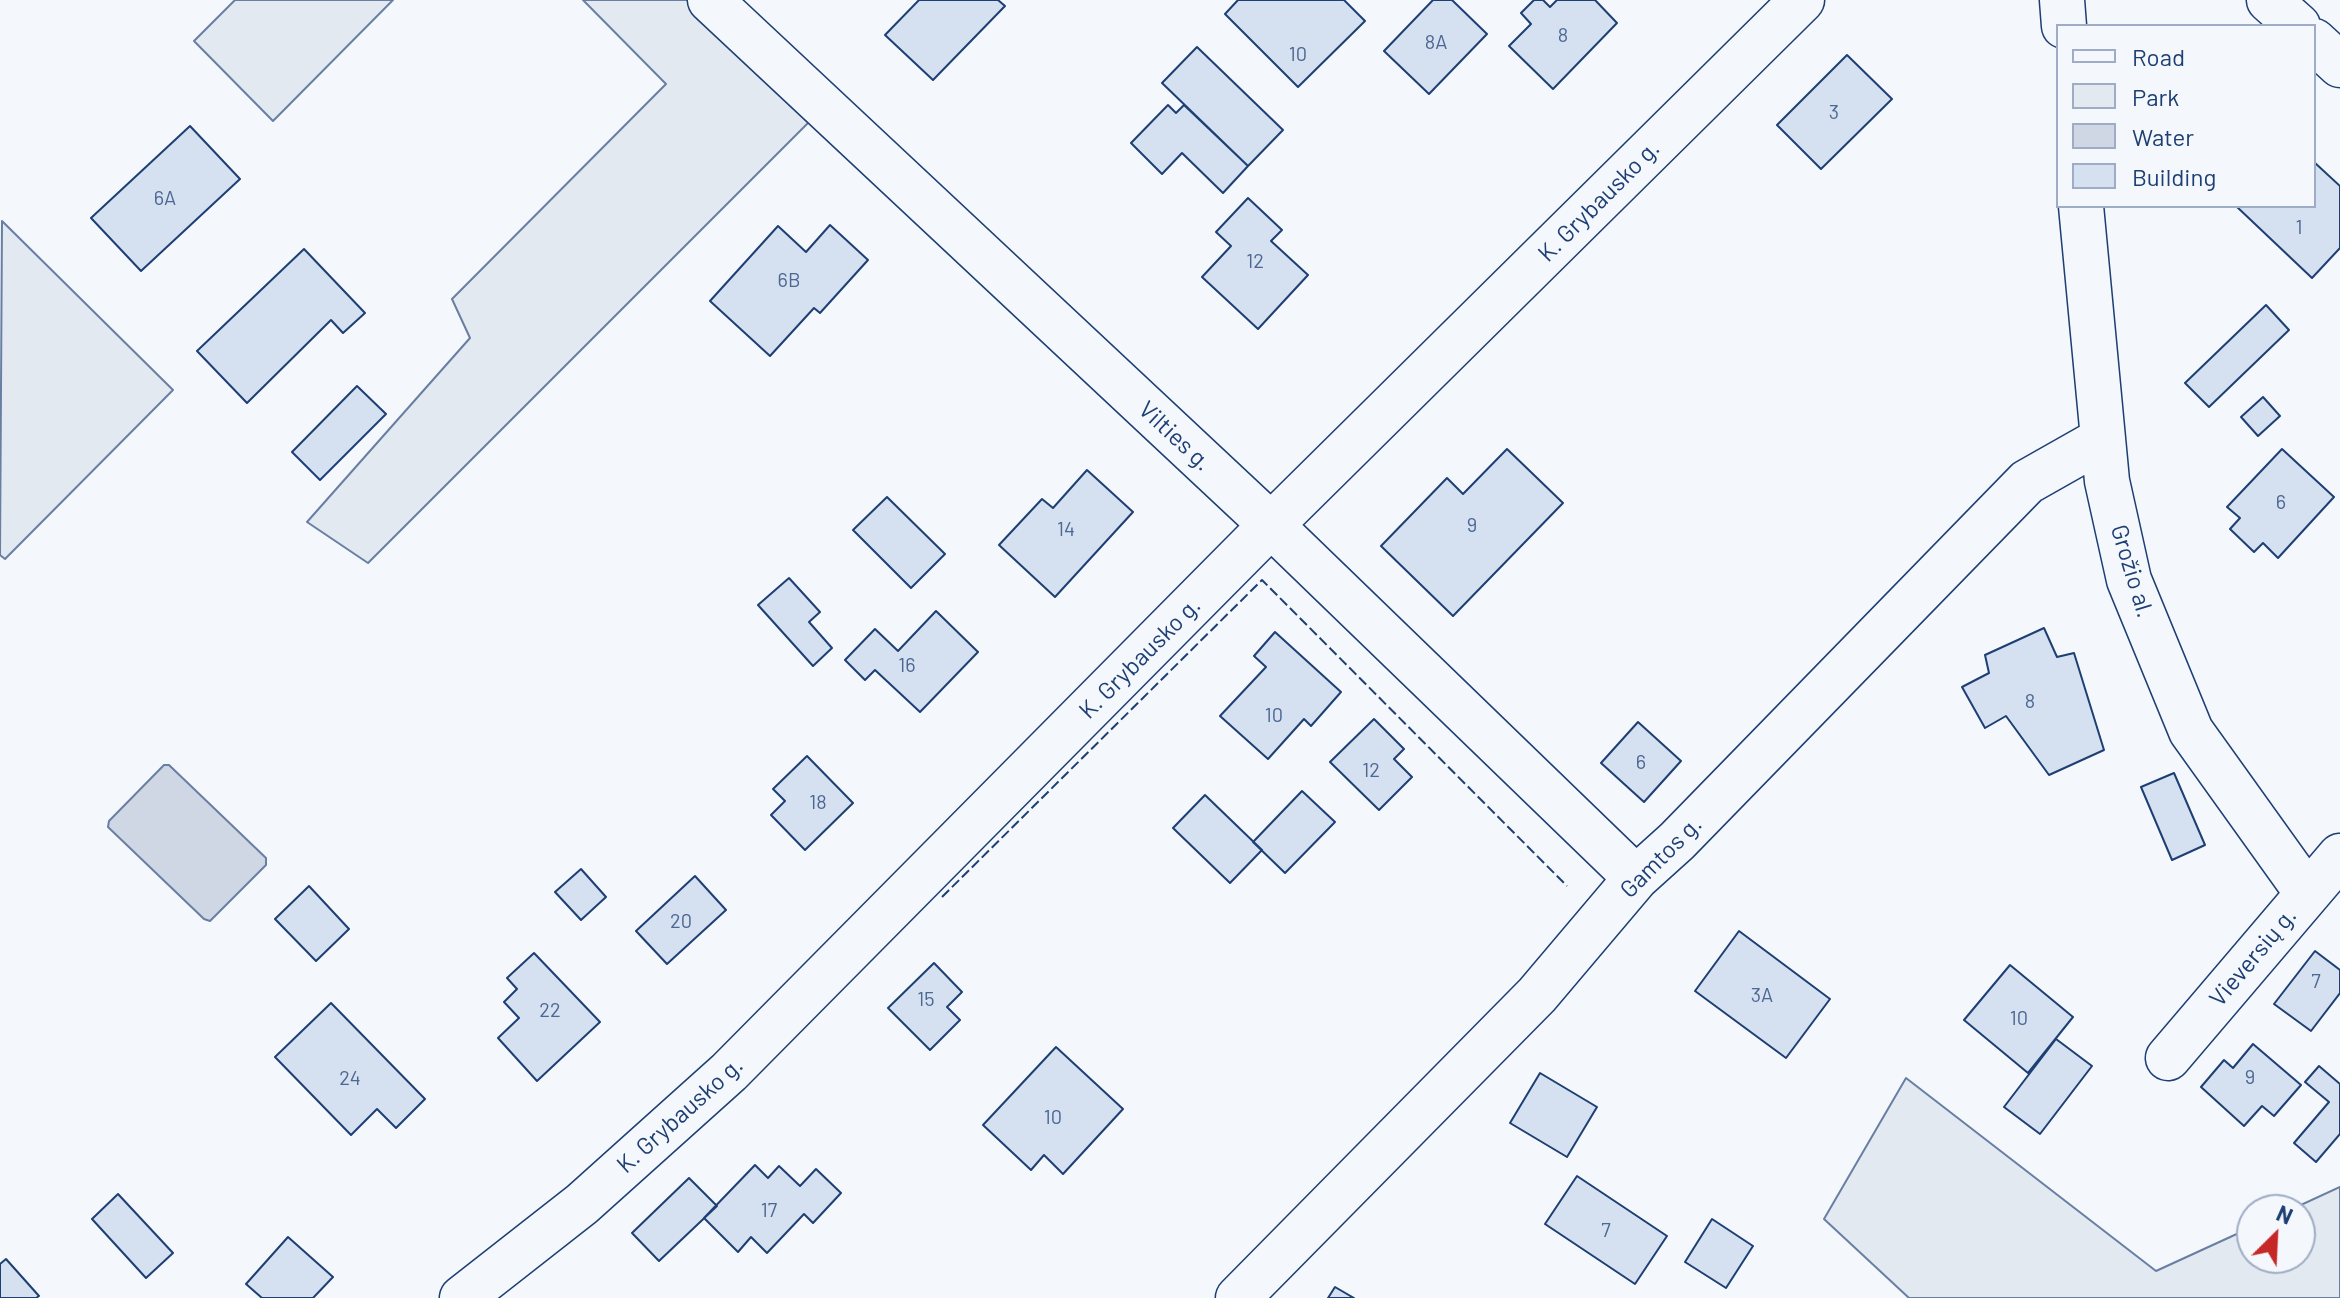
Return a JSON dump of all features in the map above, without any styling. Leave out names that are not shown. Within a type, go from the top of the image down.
[{"type":"street","name":"Vilties g.","points":[[710,0],[1271,525],[1636,878]]},
{"type":"street","name":"K. Grybausko g.","points":[[462,1298],[582,1204],[729,1072],[1271,525],[1802,0]]},
{"type":"street","points":[[2062,0],[2064,24]]},
{"type":"street","points":[[2269,0],[2296,24]]},
{"type":"street","points":[[2316,43],[2340,65]]},
{"type":"street","name":"Grožio al.","points":[[2081,208],[2107,481],[2129,580],[2191,731],[2307,893]]},
{"type":"street","name":"Gamtos g.","points":[[1238,1298],[1537,995],[1636,878],[1677,841],[2027,482],[2103,439]]},
{"type":"street","name":"Vieversių g.","points":[[2168,1058],[2340,856]]},
{"type":"green space","points":[[235,0],[393,0],[273,121],[194,41]]},
{"type":"green space","points":[[583,0],[687,0],[811,120],[368,563],[307,522],[470,338],[452,299],[666,84]]},
{"type":"green space","points":[[2,221],[173,390],[5,559],[0,555]]},
{"type":"green space","points":[[1906,1078],[2156,1271],[2236,1234],[2236,1274],[2316,1274],[2316,1198],[2340,1187],[2340,1298],[1909,1298],[1824,1219]]},
{"type":"water","points":[[164,765],[169,765],[266,858],[266,865],[210,921],[204,919],[108,827],[109,821]]},
{"type":"building","points":[[919,0],[998,0],[1005,6],[933,80],[885,35]]},
{"type":"building","points":[[1238,0],[1344,0],[1365,21],[1298,87],[1225,14]]},
{"type":"building","points":[[1433,0],[1452,0],[1487,34],[1429,94],[1384,51]]},
{"type":"building","points":[[1534,0],[1543,0],[1550,7],[1557,0],[1595,0],[1617,23],[1553,89],[1509,46],[1531,24],[1521,13]]},
{"type":"building","points":[[1197,47],[1283,130],[1248,166],[1162,83]]},
{"type":"building","points":[[1847,55],[1892,99],[1821,169],[1777,125]]},
{"type":"building","points":[[1168,105],[1176,113],[1184,105],[1248,166],[1223,193],[1182,153],[1162,174],[1131,143]]},
{"type":"building","points":[[190,126],[240,179],[141,271],[91,218]]},
{"type":"building","points":[[2316,164],[2340,186],[2340,248],[2312,278],[2238,208],[2316,208]]},
{"type":"building","points":[[1248,198],[1282,230],[1271,241],[1308,275],[1258,329],[1202,277],[1231,246],[1216,232]]},
{"type":"building","points":[[830,225],[868,260],[820,313],[814,308],[770,356],[710,301],[778,226],[806,252]]},
{"type":"building","points":[[304,249],[365,313],[343,333],[331,320],[247,403],[197,351]]},
{"type":"building","points":[[2266,305],[2289,330],[2209,407],[2185,383]]},
{"type":"building","points":[[357,386],[386,414],[320,480],[292,452]]},
{"type":"building","points":[[2263,397],[2280,416],[2258,436],[2241,417]]},
{"type":"building","points":[[1507,449],[1563,503],[1453,616],[1381,546],[1447,478],[1463,494]]},
{"type":"building","points":[[2282,449],[2334,497],[2278,558],[2263,543],[2254,552],[2230,529],[2240,518],[2227,507]]},
{"type":"building","points":[[1087,470],[1133,512],[1055,597],[999,545],[1042,499],[1053,508]]},
{"type":"building","points":[[887,497],[945,554],[911,588],[853,530]]},
{"type":"building","points":[[789,578],[820,612],[809,622],[832,648],[813,666],[758,605]]},
{"type":"building","points":[[936,611],[978,652],[920,712],[875,670],[865,680],[845,660],[875,629],[898,651]]},
{"type":"building","points":[[2044,628],[2057,657],[2074,653],[2104,750],[2049,775],[2006,716],[1985,728],[1962,687],[1989,673],[1985,655]]},
{"type":"building","points":[[1275,632],[1341,692],[1311,726],[1304,719],[1268,759],[1220,716],[1266,667],[1254,656]]},
{"type":"building","points":[[1374,719],[1404,749],[1394,759],[1412,777],[1379,810],[1330,762]]},
{"type":"building","points":[[1638,722],[1681,761],[1644,802],[1601,763]]},
{"type":"building","points":[[807,756],[853,803],[805,850],[771,815],[785,801],[773,789]]},
{"type":"building","points":[[2174,773],[2205,845],[2172,860],[2141,787]]},
{"type":"building","points":[[1302,791],[1335,822],[1285,873],[1253,842]]},
{"type":"building","points":[[1205,795],[1262,850],[1230,883],[1173,828]]},
{"type":"building","points":[[581,869],[606,897],[581,920],[555,892]]},
{"type":"building","points":[[695,876],[726,910],[667,964],[636,931]]},
{"type":"building","points":[[309,886],[349,929],[316,961],[275,919]]},
{"type":"building","points":[[1739,931],[1830,999],[1786,1058],[1695,991]]},
{"type":"building","points":[[2315,951],[2340,970],[2340,993],[2311,1031],[2274,1004]]},
{"type":"building","points":[[534,953],[600,1022],[537,1081],[498,1038],[519,1018],[504,1002],[517,989],[507,978]]},
{"type":"building","points":[[934,963],[962,992],[947,1007],[960,1020],[930,1050],[888,1008]]},
{"type":"building","points":[[2010,965],[2073,1017],[2028,1073],[1964,1020]]},
{"type":"building","points":[[331,1003],[425,1099],[396,1128],[377,1109],[351,1135],[275,1057]]},
{"type":"building","points":[[2056,1039],[2092,1066],[2040,1134],[2004,1107]]},
{"type":"building","points":[[2253,1044],[2301,1085],[2274,1116],[2262,1106],[2244,1126],[2201,1087],[2224,1060],[2233,1068]]},
{"type":"building","points":[[1056,1047],[1123,1109],[1063,1174],[1044,1155],[1031,1170],[983,1125]]},
{"type":"building","points":[[2319,1066],[2340,1084],[2340,1134],[2316,1162],[2294,1143],[2329,1102],[2305,1082]]},
{"type":"building","points":[[1540,1073],[1597,1107],[1567,1157],[1510,1123]]},
{"type":"building","points":[[755,1165],[768,1178],[779,1166],[800,1186],[816,1169],[841,1193],[813,1223],[804,1214],[767,1253],[751,1237],[738,1252],[704,1218]]},
{"type":"building","points":[[1577,1176],[1667,1236],[1635,1284],[1545,1224]]},
{"type":"building","points":[[689,1178],[717,1206],[659,1261],[632,1233]]},
{"type":"building","points":[[118,1194],[173,1253],[146,1278],[92,1219]]},
{"type":"building","points":[[1712,1219],[1753,1246],[1726,1288],[1685,1262]]},
{"type":"building","points":[[288,1237],[333,1277],[313,1298],[262,1298],[246,1284]]},
{"type":"building","points":[[6,1259],[39,1296],[0,1298],[0,1264]]},
{"type":"building","points":[[1335,1287],[1354,1298],[1328,1298]]},
{"type":"fence","points":[[942,897],[1262,580],[1567,886]]}]
